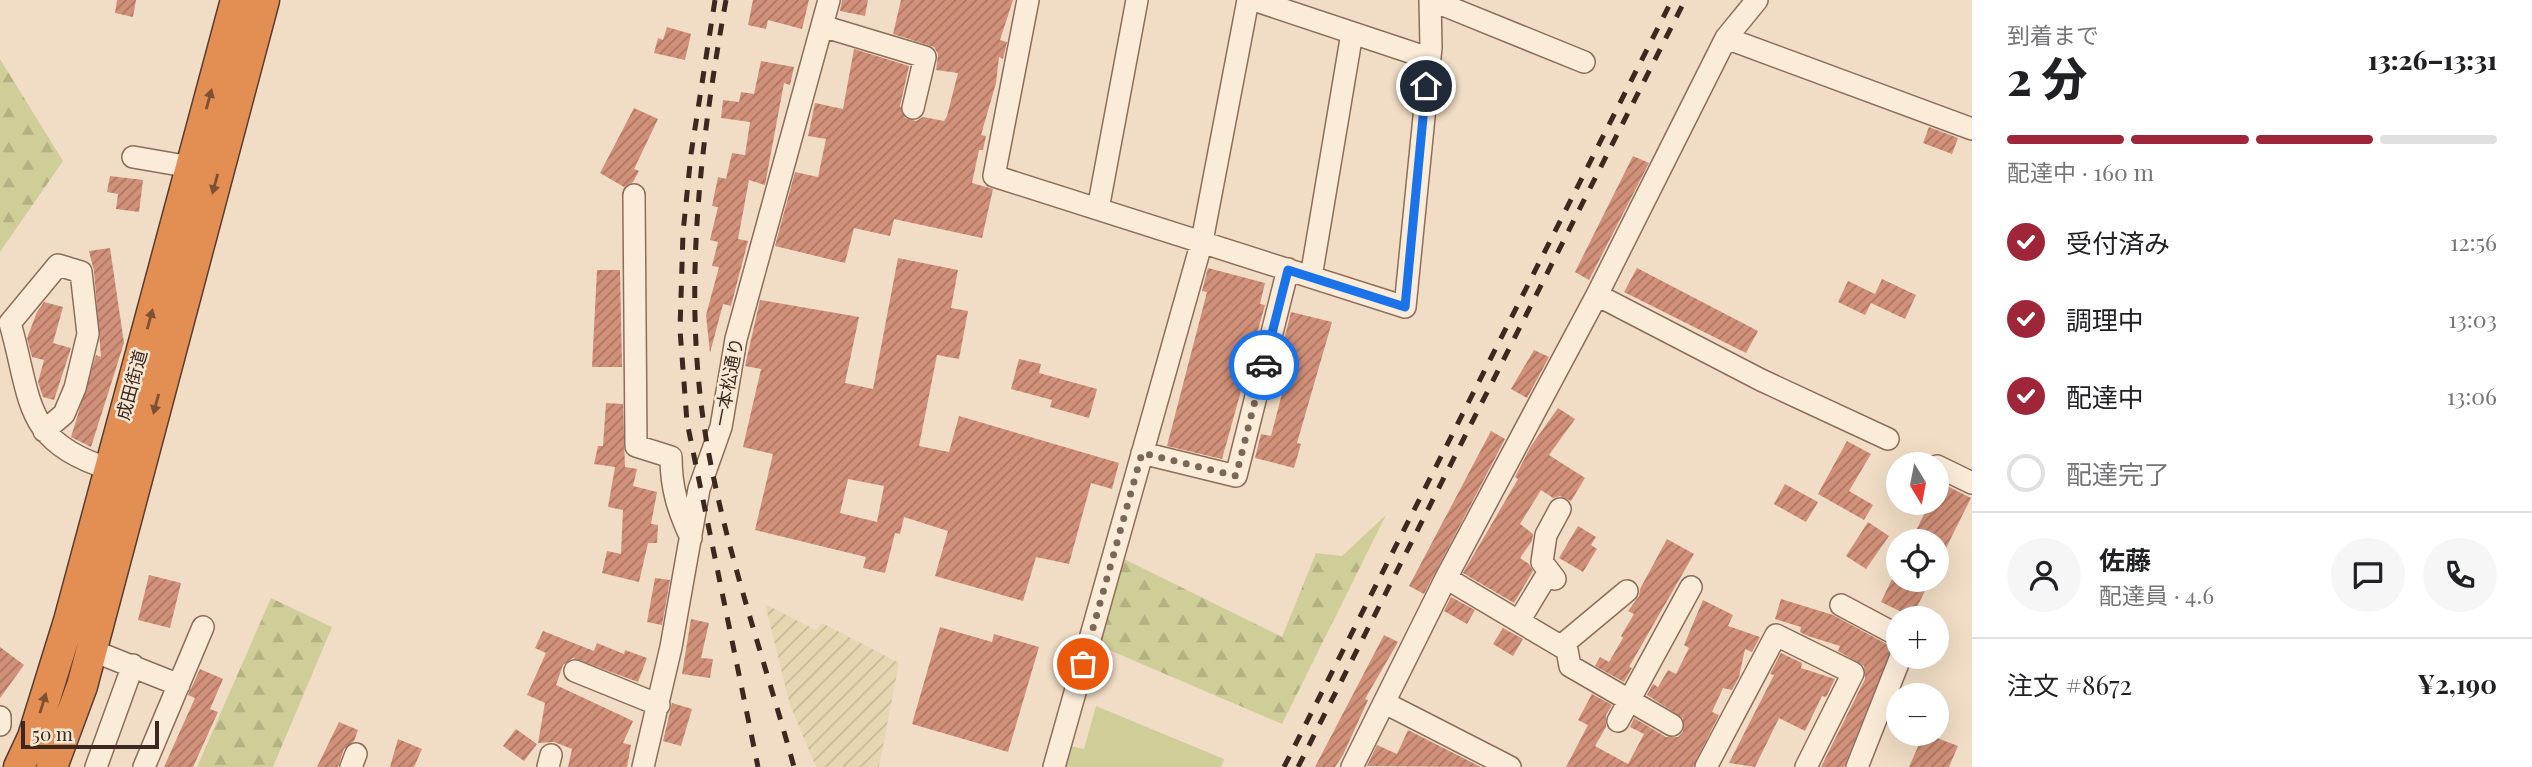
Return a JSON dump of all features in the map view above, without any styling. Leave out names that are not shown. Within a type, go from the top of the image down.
[{"type":"highway","name":"成田街道","points":[[19,767],[33,737],[69,621],[236,0]]},
{"type":"highway","name":"成田街道","points":[[52,767],[82,686],[264,0]]},
{"type":"street","name":"一本松通り","points":[[643,767],[659,705],[699,489],[721,427],[736,339],[829,0]]},
{"type":"street","points":[[1028,0],[994,176],[1405,307],[1431,0],[1584,62]]},
{"type":"street","points":[[1098,209],[1137,0]]},
{"type":"street","points":[[1054,767],[1202,242],[1248,0]]},
{"type":"street","points":[[1254,0],[1428,58]]},
{"type":"street","points":[[1352,767],[1446,578],[1597,295],[1726,38],[1757,0]]},
{"type":"street","points":[[822,26],[925,57],[913,108]]},
{"type":"street","points":[[1311,277],[1352,33]]},
{"type":"street","points":[[1726,38],[1972,129]]},
{"type":"street","points":[[133,157],[191,167]]},
{"type":"street","points":[[634,195],[636,446],[671,457],[671,484],[679,513],[691,537]]},
{"type":"street","points":[[44,431],[64,414],[75,388],[88,334],[81,272],[58,265],[10,323],[32,409],[44,431],[60,447],[80,460],[110,469]]},
{"type":"street","points":[[1142,453],[1236,476],[1288,270]]},
{"type":"street","points":[[1597,295],[1761,380],[1888,439]]},
{"type":"street","points":[[1950,473],[1972,483]]},
{"type":"street","points":[[1519,621],[1551,576],[1542,562],[1546,535],[1560,509]]},
{"type":"street","points":[[1446,578],[1567,650],[1570,666],[1672,725]]},
{"type":"street","points":[[1618,721],[1691,587]]},
{"type":"street","points":[[1561,646],[1627,591]]},
{"type":"street","points":[[1841,605],[1886,629]]},
{"type":"street","points":[[144,767],[203,627]]},
{"type":"street","points":[[1706,767],[1776,635],[1853,673],[1806,767]]},
{"type":"street","points":[[91,650],[178,685]]},
{"type":"street","points":[[96,767],[132,665]]},
{"type":"street","points":[[1857,767],[1895,669]]},
{"type":"street","points":[[575,671],[659,705]]},
{"type":"street","points":[[1385,704],[1510,767]]},
{"type":"street","points":[[0,717],[0,725]]},
{"type":"shaded area","points":[[765,604],[816,630],[822,623],[899,663],[879,767],[816,767],[790,705]]},
{"type":"green space","points":[[0,59],[63,161],[0,252]]},
{"type":"green space","points":[[1386,515],[1282,724],[1095,644],[1122,558],[1282,637],[1316,553],[1342,556]]},
{"type":"green space","points":[[271,598],[332,627],[273,767],[197,767]]},
{"type":"green space","points":[[1096,706],[1224,759],[1221,767],[1058,767],[1065,745],[1084,749]]},
{"type":"building","points":[[117,0],[136,0],[133,17],[115,13]]},
{"type":"building","points":[[753,0],[809,0],[802,29],[768,20],[766,29],[748,25]]},
{"type":"building","points":[[842,0],[868,0],[865,16],[840,11]]},
{"type":"building","points":[[901,0],[1013,0],[1000,40],[1007,42],[1003,59],[999,57],[996,83],[981,135],[986,136],[983,150],[979,150],[972,183],[993,189],[982,238],[894,219],[890,236],[854,228],[845,263],[775,246],[795,172],[818,177],[826,139],[808,136],[815,103],[843,109],[854,49],[909,66],[900,106],[905,118],[916,121],[923,117],[944,121],[947,116],[958,73],[936,70],[938,54],[934,47],[893,34]]},
{"type":"building","points":[[667,27],[691,34],[685,60],[654,53],[658,38],[663,40]]},
{"type":"building","points":[[761,61],[794,67],[790,85],[784,83],[765,185],[749,180],[738,239],[748,241],[731,306],[723,304],[710,353],[706,315],[719,267],[712,266],[718,242],[710,240],[718,207],[712,206],[718,177],[726,179],[732,153],[745,155],[750,122],[721,118],[723,100],[739,102],[741,92],[754,94]]},
{"type":"building","points":[[634,108],[658,119],[634,169],[639,171],[633,182],[624,187],[600,173]]},
{"type":"building","points":[[1929,127],[1958,138],[1952,154],[1923,143]]},
{"type":"building","points":[[1633,156],[1649,163],[1589,280],[1575,272]]},
{"type":"building","points":[[110,176],[143,180],[139,212],[116,209],[118,194],[107,192]]},
{"type":"building","points":[[110,248],[124,343],[91,447],[71,437],[96,355],[101,357],[94,271],[89,251]]},
{"type":"building","points":[[898,258],[958,270],[951,308],[968,311],[959,359],[937,355],[919,446],[949,452],[959,416],[1119,463],[1112,489],[1091,483],[1069,564],[1036,557],[1023,601],[935,576],[948,531],[904,517],[900,534],[895,533],[885,573],[863,568],[866,557],[755,530],[773,454],[743,447],[761,369],[745,366],[760,300],[859,317],[845,383],[873,389]],"holes":[[[848,479],[884,486],[877,522],[840,513]]]},
{"type":"building","points":[[1208,268],[1265,283],[1260,304],[1265,305],[1222,459],[1167,446],[1207,292],[1202,291]]},
{"type":"building","points":[[1637,268],[1758,331],[1746,353],[1624,292]]},
{"type":"building","points":[[597,270],[620,270],[622,367],[592,367]]},
{"type":"building","points":[[1882,279],[1916,295],[1905,319],[1871,303],[1865,315],[1838,302],[1848,281],[1875,294]]},
{"type":"building","points":[[44,302],[63,307],[53,343],[71,348],[54,400],[43,397],[38,382],[44,360],[32,357],[27,338]]},
{"type":"building","points":[[1291,312],[1332,322],[1297,443],[1301,444],[1294,468],[1255,458],[1261,434],[1271,436],[1285,382],[1274,379]]},
{"type":"building","points":[[1534,350],[1549,357],[1527,398],[1511,389]]},
{"type":"building","points":[[1019,359],[1041,364],[1039,373],[1097,389],[1089,418],[1050,407],[1052,400],[1011,389]]},
{"type":"building","points":[[606,403],[623,404],[625,467],[637,469],[633,486],[657,492],[651,524],[658,525],[657,543],[648,543],[639,582],[602,573],[607,551],[621,554],[623,510],[608,507],[615,467],[594,464],[598,446],[603,446]]},
{"type":"building","points":[[1558,408],[1575,419],[1549,455],[1585,478],[1571,501],[1560,496],[1553,498],[1541,490],[1520,524],[1533,534],[1532,541],[1520,558],[1529,564],[1533,571],[1514,603],[1463,573],[1518,479],[1515,477],[1531,446]]},
{"type":"building","points":[[1491,431],[1505,439],[1424,594],[1409,586]]},
{"type":"building","points":[[1847,441],[1871,454],[1849,491],[1873,505],[1864,520],[1818,494]]},
{"type":"building","points":[[1785,484],[1818,502],[1806,522],[1774,504]]},
{"type":"building","points":[[1950,488],[1971,498],[1949,542],[1949,529],[1917,529],[1924,515],[1950,514]]},
{"type":"building","points":[[1868,522],[1886,534],[1886,540],[1866,569],[1846,556]]},
{"type":"building","points":[[1578,526],[1596,537],[1591,545],[1597,549],[1583,572],[1559,558]]},
{"type":"building","points":[[1667,539],[1694,554],[1629,667],[1632,668],[1624,682],[1595,666],[1600,657],[1609,662],[1623,638],[1621,636],[1634,614],[1628,611],[1639,596],[1640,589]]},
{"type":"building","points":[[149,575],[181,583],[170,628],[138,620]]},
{"type":"building","points":[[655,578],[670,580],[662,625],[647,622]]},
{"type":"building","points":[[1886,592],[1924,592],[1918,606],[1889,606],[1881,602]]},
{"type":"building","points":[[1451,597],[1475,610],[1467,624],[1444,611]]},
{"type":"building","points":[[1781,599],[1833,615],[1886,644],[1886,662],[1844,767],[1821,767],[1865,679],[1864,666],[1838,651],[1840,646],[1808,636],[1800,632],[1801,627],[1775,619]]},
{"type":"building","points":[[1703,600],[1733,615],[1728,626],[1760,637],[1752,652],[1745,649],[1739,677],[1732,690],[1723,688],[1712,712],[1719,715],[1693,767],[1566,767],[1588,725],[1578,720],[1592,694],[1612,705],[1606,715],[1606,727],[1595,746],[1628,764],[1644,734],[1630,727],[1634,718],[1666,737],[1678,737],[1683,732],[1683,718],[1647,695],[1653,684],[1658,687],[1668,670],[1676,674],[1689,648],[1684,645]]},
{"type":"building","points":[[691,619],[709,623],[701,658],[713,659],[710,678],[682,674]]},
{"type":"building","points":[[940,627],[992,642],[994,634],[1039,647],[1008,752],[912,724]]},
{"type":"building","points":[[1503,628],[1523,639],[1513,656],[1493,644]]},
{"type":"building","points":[[543,631],[594,651],[597,643],[624,654],[625,650],[647,658],[638,682],[573,658],[563,665],[556,685],[633,721],[623,743],[631,745],[627,767],[568,767],[572,749],[554,742],[538,743],[545,703],[527,695],[546,653],[535,648]]},
{"type":"building","points":[[1384,635],[1398,642],[1365,699],[1368,700],[1343,755],[1335,767],[1315,767]]},
{"type":"building","points":[[0,647],[24,665],[0,698]]},
{"type":"building","points":[[1781,653],[1802,663],[1801,668],[1835,679],[1826,697],[1822,696],[1805,731],[1779,718],[1755,767],[1729,763],[1774,675],[1770,674]]},
{"type":"building","points":[[200,669],[223,679],[210,709],[218,712],[193,767],[164,767],[195,698],[188,695]]},
{"type":"building","points":[[672,703],[692,709],[681,746],[663,741]]},
{"type":"building","points":[[339,722],[358,730],[354,741],[344,749],[338,767],[317,767]]},
{"type":"building","points":[[516,729],[537,744],[524,761],[503,746]]},
{"type":"building","points":[[1408,730],[1481,767],[1367,766],[1377,745],[1397,754]]},
{"type":"building","points":[[398,739],[422,749],[414,767],[390,767]]},
{"type":"building","points":[[1949,743],[1958,746],[1949,767],[1909,767],[1918,746],[1949,746]]},
{"type":"railway","points":[[715,0],[691,154],[683,233],[680,330],[687,422],[758,767]]},
{"type":"railway","points":[[726,0],[708,114],[697,229],[696,345],[701,403],[718,499],[794,767]]},
{"type":"railway","points":[[1284,767],[1672,0]]},
{"type":"railway","points":[[1298,767],[1685,0]]},
{"type":"way so far","points":[[1083,664],[1142,453],[1236,476],[1264,365]]},
{"type":"route","points":[[1264,365],[1288,270],[1405,307],[1426,86]]}]
